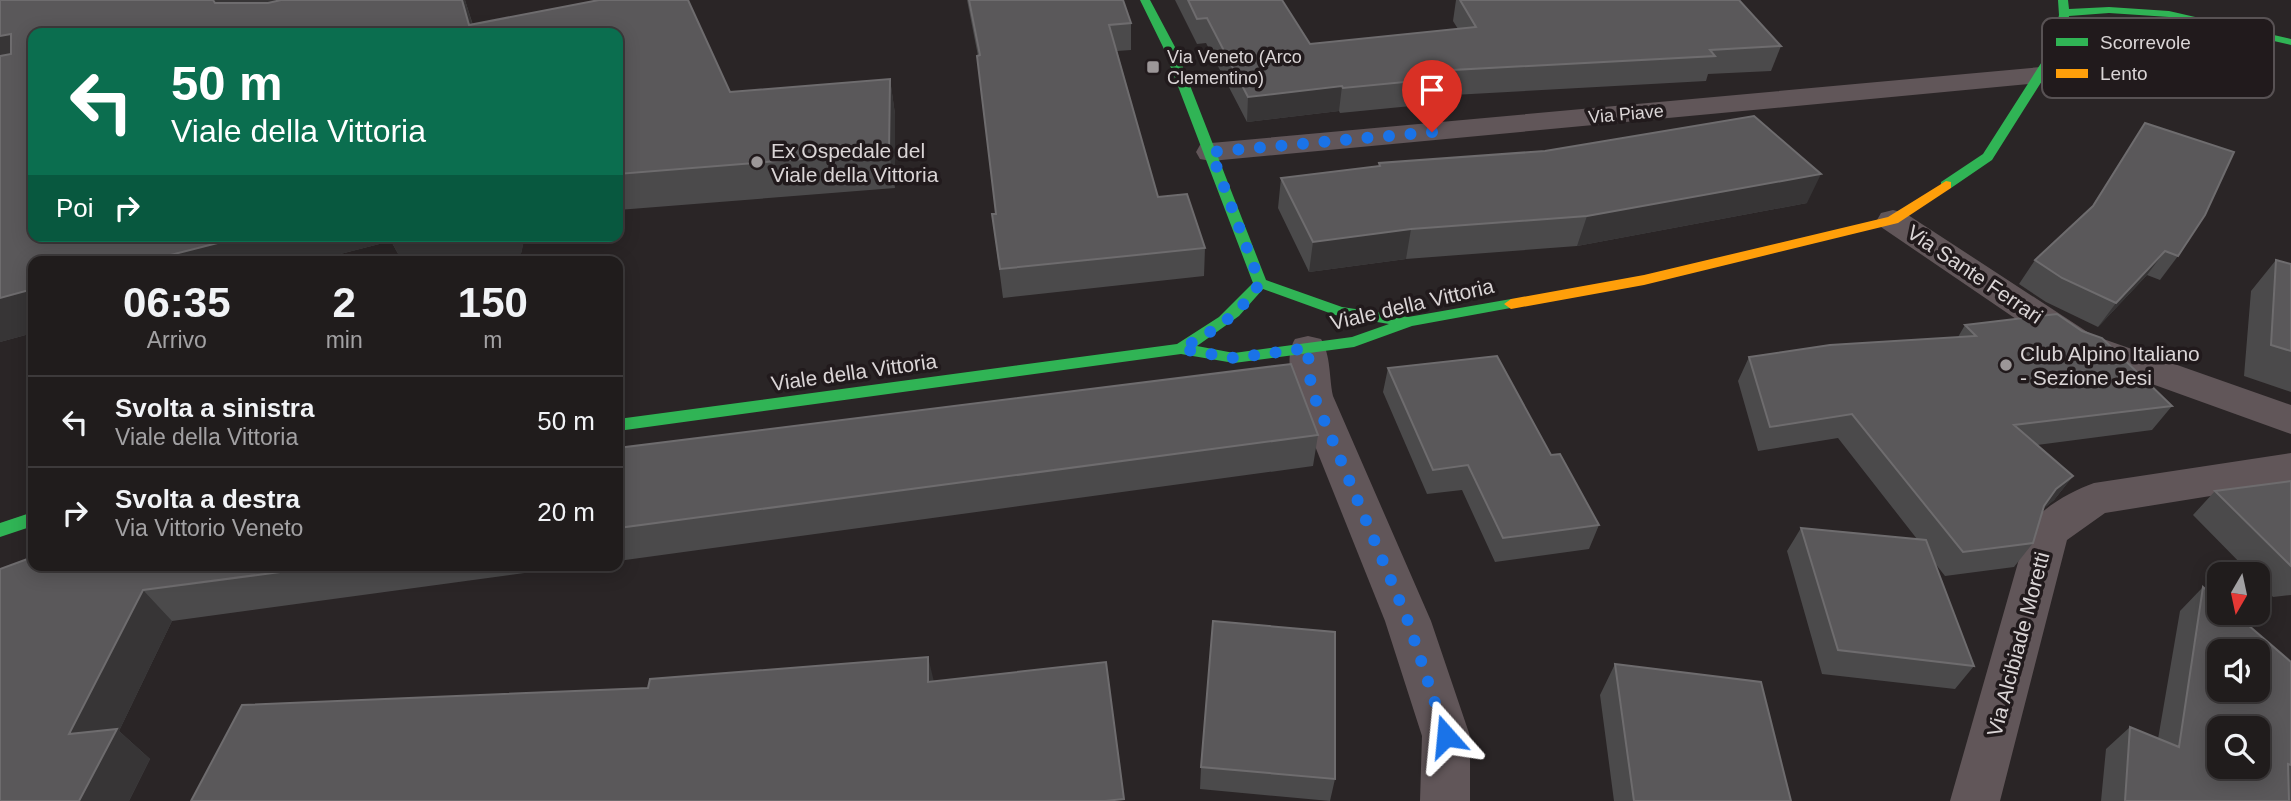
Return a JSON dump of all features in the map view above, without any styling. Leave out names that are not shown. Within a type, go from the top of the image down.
[{"type":"main road","points":[[1145,0],[1169,47],[1260,283],[1340,312],[1409,322]]},
{"type":"main road","points":[[2175,0],[2245,18]]},
{"type":"main road","name":"Viale della Vittoria","points":[[2061,5],[2169,14],[2186,18]]},
{"type":"main road","points":[[2274,26],[2291,30]]},
{"type":"main road","name":"Viale della Vittoria","points":[[623,424],[1181,349],[1234,358],[1354,342],[1409,322],[1644,280],[1893,220],[1988,157],[2041,76]]},
{"type":"main road","points":[[1181,349],[1223,326],[1244,306],[1260,283]]},
{"type":"main road","points":[[0,530],[28,521]]},
{"type":"street","name":"Via Piave","points":[[1211,152],[2041,76]]},
{"type":"street","name":"Via Sante Ferrari","points":[[1893,220],[2079,344],[2291,421]]},
{"type":"street","points":[[1308,348],[1309,374],[1314,396],[1408,621],[1446,736],[1446,801]]},
{"type":"street","name":"Via Alcibiade Moretti","points":[[1975,801],[2048,531],[2094,499],[2291,468]]},
{"type":"building","points":[[0,0],[213,0],[215,3],[268,3],[281,0],[462,0],[469,25],[599,0],[688,0],[730,92],[890,79],[889,152],[623,174],[623,28],[28,28],[28,242],[221,242],[167,256],[28,256],[28,290],[0,298],[0,56],[11,54],[11,34],[0,36]]},
{"type":"building","points":[[969,0],[1123,0],[1131,23],[1109,25],[1158,197],[1187,194],[1205,248],[1000,269],[977,56],[980,55]]},
{"type":"building","points":[[1188,0],[1282,0],[1310,44],[1476,27],[1460,0],[1739,0],[1781,46],[1710,50],[1715,56],[1453,70],[1457,77],[1248,97],[1207,18],[1197,19]]},
{"type":"building","points":[[1754,116],[1821,174],[1587,216],[1411,229],[1313,242],[1281,178],[1380,166],[1379,163],[1545,151]]},
{"type":"building","points":[[2145,123],[2234,152],[2205,215],[2178,256],[2165,251],[2116,303],[2062,278],[2035,260],[2093,206]]},
{"type":"building","points":[[2276,260],[2291,264],[2291,351],[2271,345]]},
{"type":"building","points":[[2057,314],[2082,331],[2102,338],[2172,406],[2014,425],[2073,476],[2056,489],[2044,506],[2033,543],[1963,552],[1852,414],[1770,427],[1749,357],[1830,345],[1976,336],[1965,325]]},
{"type":"building","points":[[1497,356],[1551,455],[1560,454],[1599,525],[1503,538],[1468,465],[1433,470],[1388,368]]},
{"type":"building","points":[[1291,364],[1318,435],[623,527],[623,447]]},
{"type":"building","points":[[2291,481],[2291,566],[2215,491]]},
{"type":"building","points":[[1801,528],[1926,540],[1974,666],[1838,650]]},
{"type":"building","points":[[28,559],[28,571],[287,571],[143,590],[69,734],[117,729],[79,801],[0,801],[0,569]]},
{"type":"building","points":[[2203,587],[2207,590],[2207,625],[2248,625],[2264,639],[2207,639],[2207,702],[2270,702],[2270,644],[2291,662],[2289,801],[2125,801],[2130,727],[2179,747]]},
{"type":"building","points":[[1213,621],[1335,632],[1335,779],[1201,767]]},
{"type":"building","points":[[928,657],[928,682],[1106,662],[1124,799],[191,801],[242,705],[648,688],[650,679]]},
{"type":"building","points":[[1615,664],[1761,682],[1791,801],[1634,801]]},
{"type":"traffic: fast","points":[[1145,0],[1169,47],[1260,283],[1224,320],[1181,349]]},
{"type":"traffic: fast","points":[[2063,0],[2063,18]]},
{"type":"traffic: fast","points":[[2064,13],[2109,10],[2169,14],[2186,18]]},
{"type":"traffic: fast","points":[[2274,38],[2291,42]]},
{"type":"traffic: fast","points":[[1946,185],[1988,157],[2042,71]]},
{"type":"traffic: fast","points":[[1260,283],[1340,312],[1403,321]]},
{"type":"traffic: fast","points":[[623,424],[1181,349],[1234,358],[1354,342],[1409,322],[1511,304]]},
{"type":"traffic: fast","points":[[0,530],[28,521]]},
{"type":"traffic: slow","points":[[1511,304],[1644,280],[1893,220],[1946,185]]},
{"type":"place","name":"Via Veneto (Arco Clementino)","points":[[1153,67]]},
{"type":"place","name":"Ex Ospedale del Viale della Vittoria","points":[[757,162]]},
{"type":"place","name":"Club Alpino Italiano - Sezione Jesi","points":[[2006,365]]},
{"type":"route","points":[[1432,132],[1211,152],[1260,283],[1244,306],[1223,326],[1181,349],[1234,358],[1308,348],[1309,374],[1314,396],[1408,621],[1446,736]]}]
